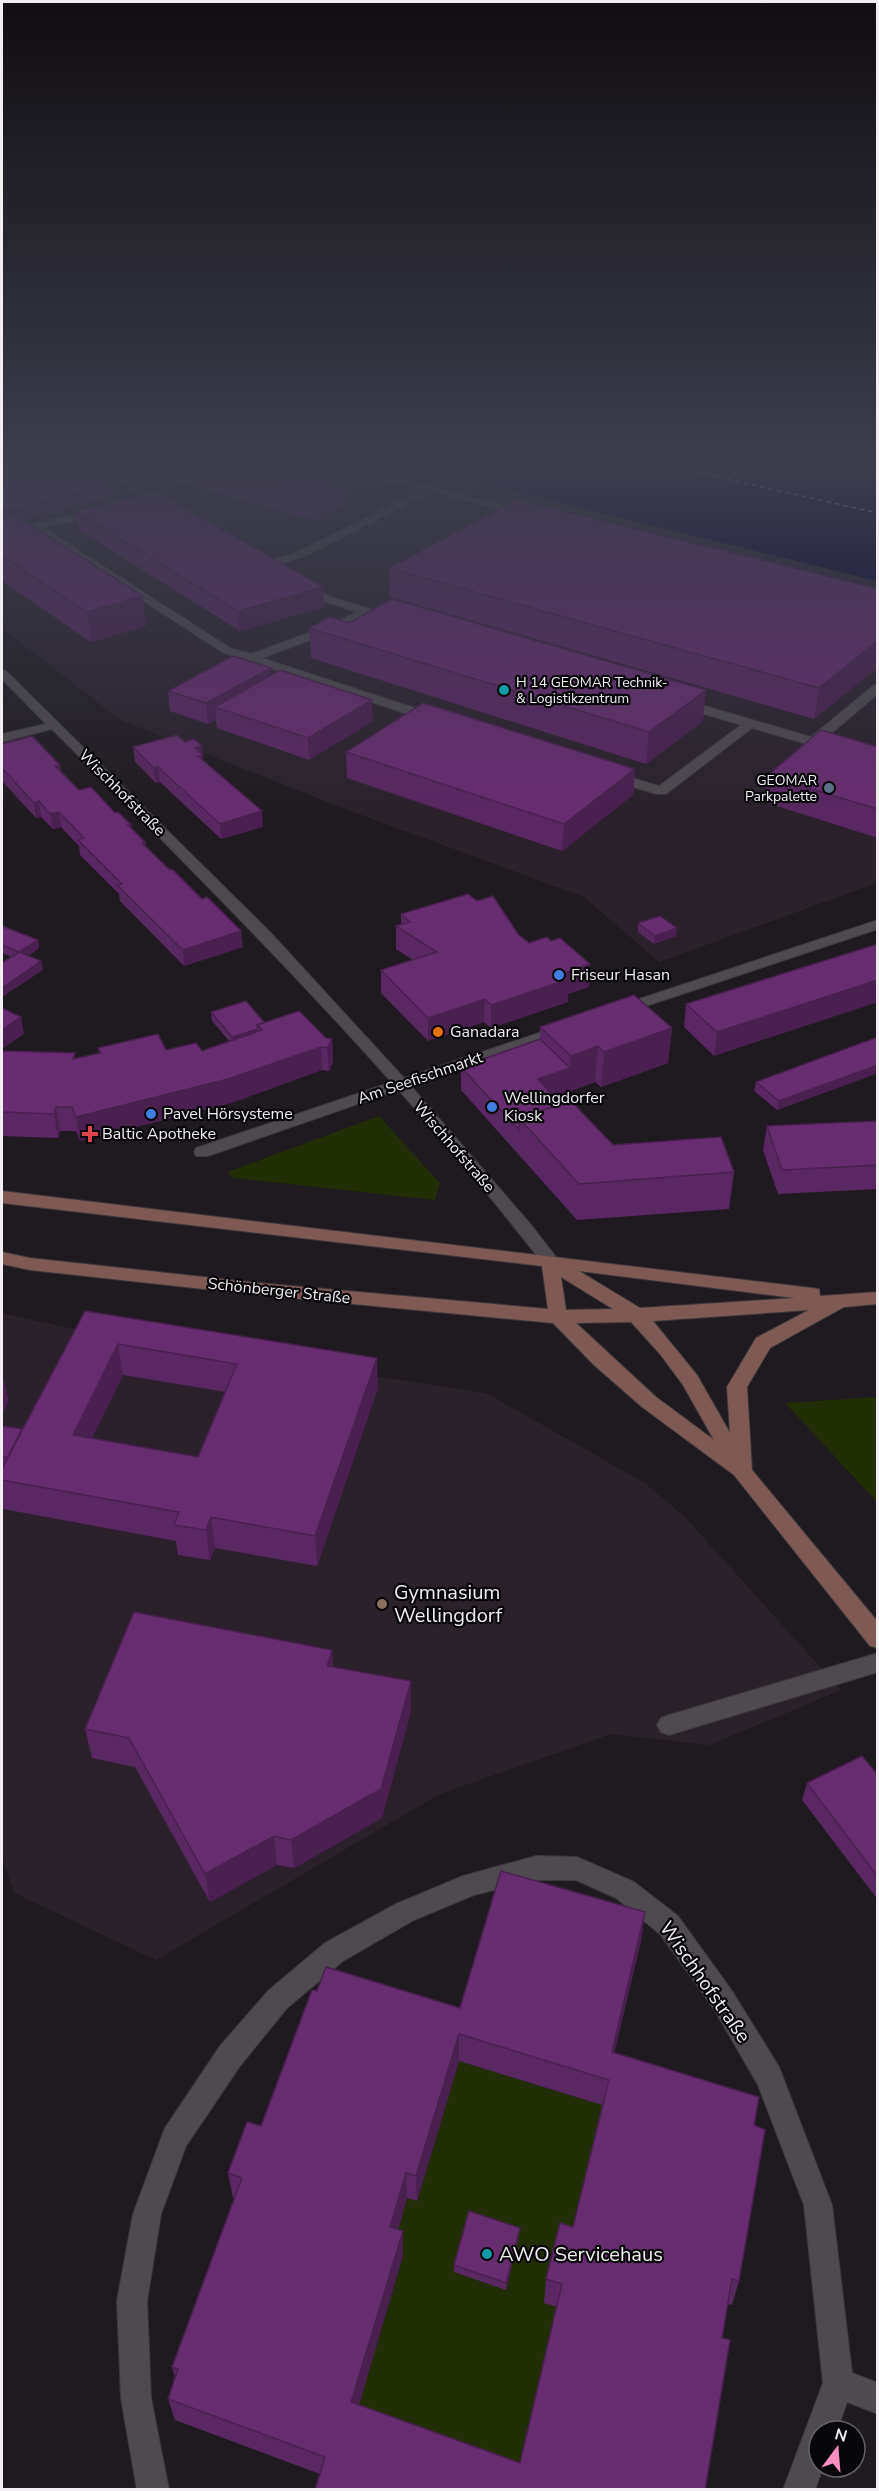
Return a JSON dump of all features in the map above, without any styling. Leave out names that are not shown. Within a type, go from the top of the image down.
[{"type":"main road","name":"Schönberger Straße","points":[[2,1197],[849,1298]]},
{"type":"main road","name":"Schönberger Straße","points":[[2,1258],[30,1264],[248,1288],[558,1317],[680,1314],[849,1298],[878,1298]]},
{"type":"main road","name":"Wischhofstraße","points":[[550,1261],[635,1314],[667,1349],[690,1380],[743,1473],[878,1639]]},
{"type":"main road","points":[[550,1261],[558,1317],[601,1360],[649,1402],[743,1473]]},
{"type":"main road","name":"Schönberger Straße","points":[[743,1473],[737,1387],[763,1343],[795,1324],[849,1298]]},
{"type":"street","points":[[120,582],[226,650],[448,723]]},
{"type":"street","points":[[298,582],[327,599],[401,621]]},
{"type":"street","points":[[250,659],[276,646],[343,625],[367,611]]},
{"type":"street","name":"Wischhofstraße","points":[[2,673],[265,935],[400,1084],[550,1261]]},
{"type":"street","points":[[813,741],[878,688]]},
{"type":"street","points":[[672,700],[878,761]]},
{"type":"street","points":[[605,773],[661,791],[751,723]]},
{"type":"street","points":[[2,738],[55,725]]},
{"type":"street","points":[[605,1016],[878,924]]},
{"type":"street","name":"Am Seefischmarkt","points":[[202,1152],[582,1023]]},
{"type":"street","points":[[669,1725],[878,1662]]},
{"type":"street","name":"Wischhofstraße","points":[[153,2490],[136,2398],[132,2301],[147,2214],[176,2138],[230,2056],[278,1999],[334,1952],[405,1912],[472,1884],[536,1868],[577,1869],[625,1890],[669,1925],[723,2000],[769,2076],[818,2205],[838,2383],[825,2419]]},
{"type":"street","points":[[838,2383],[878,2399]]},
{"type":"street","points":[[799,2490],[807,2468]]},
{"type":"shaded area","points":[[2,582],[877,582],[877,883],[659,962],[584,897],[345,809],[120,720],[2,628]]},
{"type":"shaded area","name":"Gymnasium Wellingdorf","points":[[2,1313],[92,1333],[486,1393],[645,1483],[685,1517],[841,1690],[710,1745],[611,1734],[440,1794],[156,1960],[14,1893],[2,1857]]},
{"type":"green space","points":[[379,1116],[440,1183],[435,1200],[233,1178],[228,1172]]},
{"type":"green space","points":[[878,1397],[877,1502],[785,1403]]},
{"type":"green space","points":[[459,2061],[605,2106],[570,2252],[544,2302],[559,2308],[518,2483],[353,2424],[403,2256],[391,2251],[407,2198],[417,2201]]},
{"type":"building","points":[[43,582],[121,582],[143,596],[87,612]]},
{"type":"building","points":[[191,582],[315,582],[323,587],[238,611]]},
{"type":"building","points":[[440,582],[851,582],[878,589],[878,640],[819,688]]},
{"type":"building","points":[[392,599],[706,690],[649,732],[309,628],[330,617],[349,623]]},
{"type":"building","points":[[233,656],[271,668],[206,703],[168,691]]},
{"type":"building","points":[[280,670],[372,700],[308,738],[215,707]]},
{"type":"building","points":[[423,703],[635,769],[564,824],[346,752]]},
{"type":"building","points":[[821,730],[878,747],[878,809],[767,776]]},
{"type":"building","points":[[177,735],[185,742],[194,739],[202,746],[195,748],[203,755],[198,756],[262,811],[220,824],[158,767],[154,768],[133,747]]},
{"type":"building","points":[[32,736],[60,765],[55,766],[79,790],[91,787],[115,813],[118,812],[131,825],[128,825],[145,842],[142,843],[170,870],[172,869],[202,899],[207,897],[241,931],[183,950],[117,885],[122,884],[78,840],[84,838],[59,812],[50,814],[39,801],[34,803],[2,768],[2,744]]},
{"type":"building","points":[[468,894],[477,901],[493,896],[518,934],[529,943],[547,937],[551,941],[560,938],[590,964],[562,974],[569,979],[491,1005],[485,999],[428,1018],[381,970],[437,952],[396,926],[410,922],[401,914]]},
{"type":"building","points":[[660,916],[677,928],[655,936],[638,923]]},
{"type":"building","points":[[2,926],[38,940],[19,952],[2,945]]},
{"type":"building","points":[[878,944],[878,980],[717,1032],[686,1004]]},
{"type":"building","points":[[19,952],[41,961],[2,988],[2,963]]},
{"type":"building","points":[[634,995],[672,1028],[604,1052],[598,1046],[571,1056],[540,1027]]},
{"type":"building","points":[[246,1001],[264,1022],[257,1025],[258,1029],[232,1037],[211,1012]]},
{"type":"building","points":[[2,1008],[21,1017],[2,1030]]},
{"type":"building","points":[[299,1011],[326,1038],[332,1039],[327,1048],[321,1047],[228,1079],[76,1117],[72,1107],[56,1107],[54,1114],[2,1112],[2,1051],[75,1053],[73,1059],[101,1053],[98,1048],[158,1034],[166,1050],[196,1043],[202,1051],[262,1030],[257,1025]]},
{"type":"building","points":[[878,1037],[878,1065],[779,1101],[756,1082]]},
{"type":"building","points":[[540,1039],[570,1068],[538,1079],[561,1104],[519,1118],[519,1130],[461,1067]]},
{"type":"building","points":[[571,1101],[613,1145],[721,1137],[734,1172],[579,1184],[519,1118]]},
{"type":"building","points":[[878,1121],[878,1165],[782,1170],[767,1126]]},
{"type":"building","points":[[85,1311],[377,1358],[315,1536],[211,1517],[206,1530],[174,1525],[179,1512],[2,1480],[2,1469]],"holes":[[[118,1344],[237,1364],[198,1457],[73,1435]]]},
{"type":"building","points":[[2,1426],[22,1429],[7,1458],[2,1456]]},
{"type":"building","points":[[134,1612],[332,1650],[327,1666],[411,1681],[381,1789],[291,1840],[274,1836],[205,1874],[129,1738],[85,1729]]},
{"type":"building","points":[[862,1756],[878,1775],[878,1877],[807,1783]]},
{"type":"building","points":[[501,1871],[645,1912],[612,2052],[759,2097],[754,2125],[765,2130],[739,2281],[732,2279],[722,2338],[730,2340],[705,2490],[315,2490],[325,2457],[168,2399],[178,2369],[172,2367],[242,2178],[228,2173],[247,2122],[261,2126],[312,1990],[317,1991],[326,1967],[460,2008]],"holes":[[[459,2034],[609,2080],[573,2227],[560,2223],[546,2279],[562,2284],[520,2463],[351,2402],[403,2231],[390,2227],[406,2173],[416,2176]]]},
{"type":"building","name":"AWO Servicehaus","points":[[469,2211],[520,2228],[506,2283],[454,2265]]},
{"type":"place","name":"H 14 GEOMAR Technik- & Logistikzentrum","points":[[504,690]]},
{"type":"place","name":"GEOMAR Parkpalette","points":[[829,788]]},
{"type":"place","name":"Friseur Hasan","points":[[559,975]]},
{"type":"place","name":"Ganadara","points":[[438,1032]]},
{"type":"place","name":"Wellingdorfer Kiosk","points":[[492,1107]]},
{"type":"place","name":"Pavel Hörsysteme","points":[[151,1114]]},
{"type":"place","name":"Baltic Apotheke","points":[[90,1134]]},
{"type":"place","name":"Gymnasium Wellingdorf","points":[[382,1604]]},
{"type":"place","name":"AWO Servicehaus","points":[[487,2254]]}]
